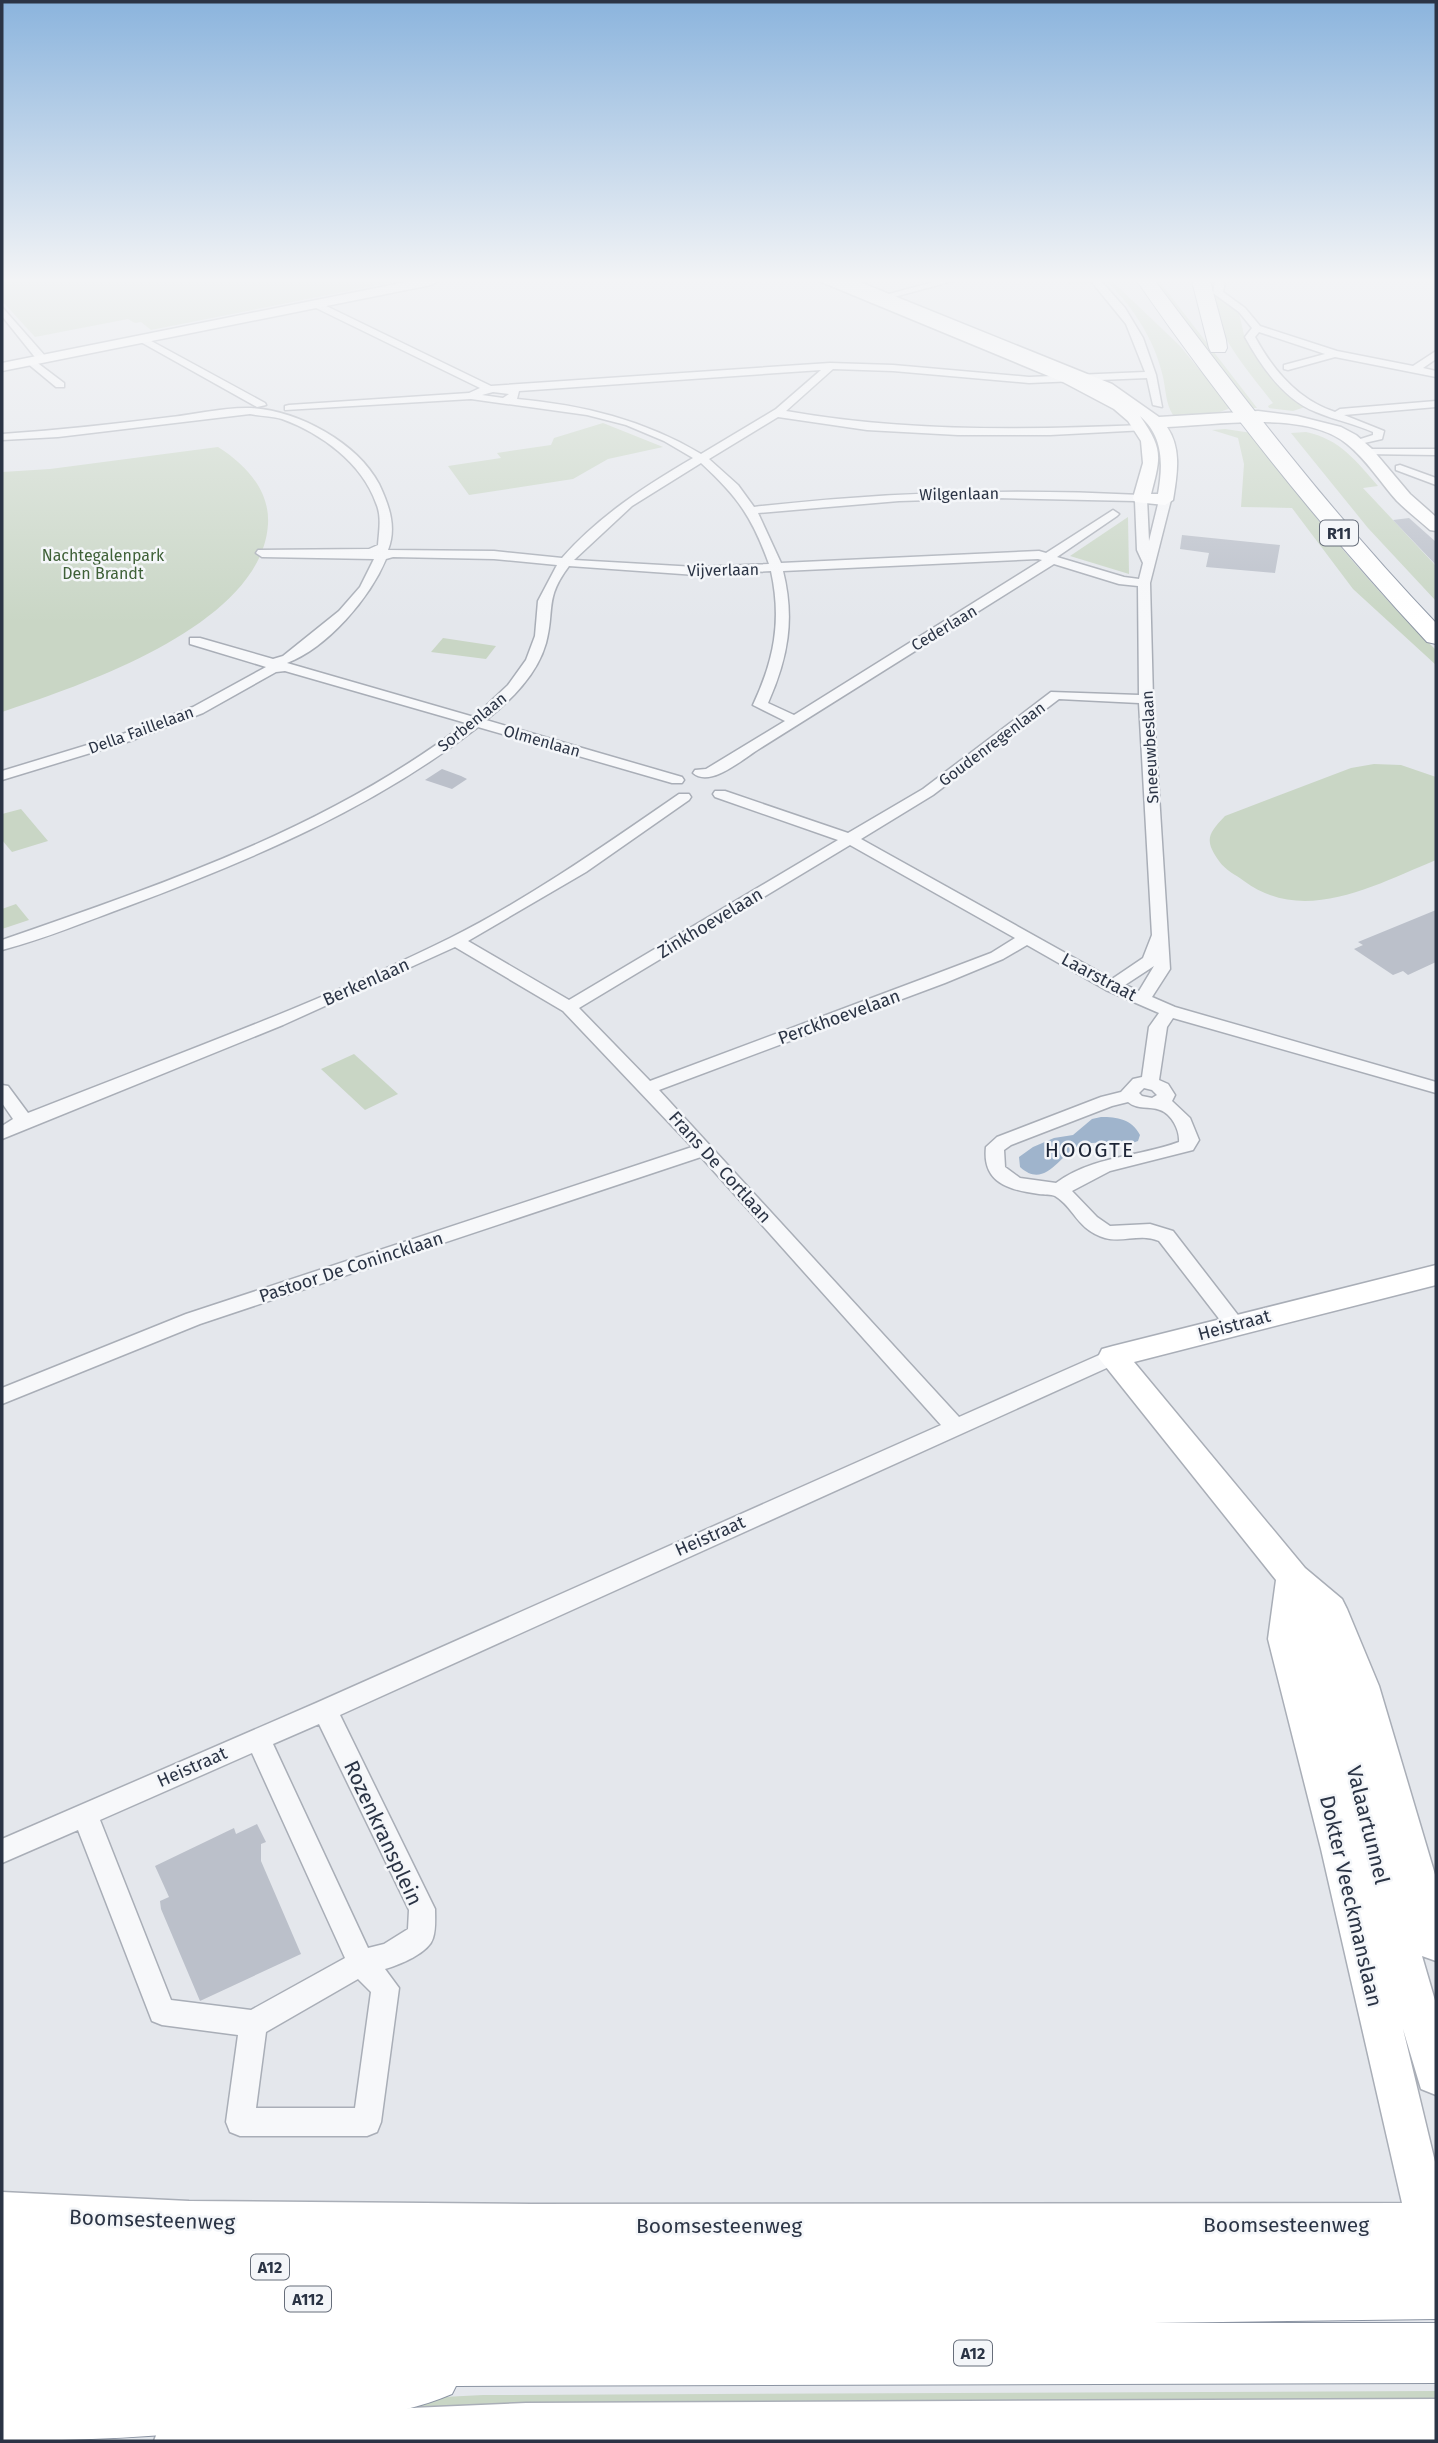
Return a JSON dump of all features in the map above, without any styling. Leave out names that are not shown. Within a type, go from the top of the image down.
[{"type":"highway","name":"R11","points":[[1242,395],[1348,543],[1436,637]]},
{"type":"highway","name":"R11","points":[[1260,419],[1436,613]]},
{"type":"highway","points":[[539,2269],[656,2259],[1434,2235]]},
{"type":"highway","name":"A12","points":[[2,2254],[190,2266],[539,2269],[614,2302],[1436,2290]]},
{"type":"highway","name":"A112","points":[[2,2294],[614,2302]]},
{"type":"highway","name":"A112","points":[[2,2338],[427,2337],[510,2354]]},
{"type":"highway","name":"A12","points":[[2,2373],[510,2354],[1436,2353]]},
{"type":"highway","points":[[2,2412],[85,2411],[361,2390],[510,2354]]},
{"type":"street","points":[[233,395],[255,408]]},
{"type":"street","points":[[503,401],[514,395]]},
{"type":"street","name":"Sorbenlaan","points":[[2,945],[167,888],[292,835],[363,798],[425,759],[475,722],[517,683],[536,655],[541,640],[544,601],[551,585],[581,545],[625,506],[665,478],[701,459],[800,395]]},
{"type":"street","points":[[1098,395],[1154,421]]},
{"type":"street","points":[[1121,395],[1154,421],[1171,447],[1172,460],[1165,500]]},
{"type":"street","points":[[1141,498],[1151,454],[1149,441],[1154,421],[1153,395]]},
{"type":"street","points":[[1296,395],[1311,407],[1379,431],[1378,437],[1360,448]]},
{"type":"street","points":[[2,437],[58,434],[255,408],[287,412],[471,396],[564,407],[641,426],[674,441],[732,482],[754,510],[769,541],[786,619],[778,666],[760,705],[795,720]]},
{"type":"street","points":[[1330,413],[1436,404]]},
{"type":"street","points":[[1374,428],[1413,406]]},
{"type":"street","name":"Della Faillelaan","points":[[2,776],[125,738],[198,710],[279,665],[326,632],[368,584],[382,553],[386,521],[383,504],[369,476],[349,454],[287,412]]},
{"type":"street","points":[[776,413],[892,429],[889,440],[969,443],[979,443],[979,431],[1154,421],[1260,419],[1329,433],[1360,448],[1436,452]]},
{"type":"street","points":[[1360,448],[1404,498],[1436,526]]},
{"type":"street","points":[[1400,468],[1436,482]]},
{"type":"street","name":"Wilgenlaan","points":[[754,510],[939,494],[1038,494],[1165,500]]},
{"type":"street","name":"Sneeuwbeslaan","points":[[1141,498],[1143,550],[1148,563]]},
{"type":"street","name":"Sneeuwbeslaan","points":[[1142,1000],[1162,969],[1146,699],[1144,583],[1165,500]]},
{"type":"street","name":"Cederlaan","points":[[700,774],[709,773],[754,746],[1050,559],[1113,514]]},
{"type":"street","name":"Vijverlaan","points":[[262,553],[494,555],[656,570],[776,569],[1039,555],[1050,559]]},
{"type":"street","points":[[1050,559],[1122,580],[1144,583]]},
{"type":"street","name":"Olmenlaan","points":[[195,641],[677,780]]},
{"type":"street","name":"Goudenregenlaan","points":[[850,839],[928,792],[1056,695],[1146,699]]},
{"type":"street","name":"Cederlaan","points":[[708,792],[716,774],[754,746]]},
{"type":"street","points":[[700,774],[708,792],[673,787],[677,780],[700,774]]},
{"type":"street","name":"Laarstraat","points":[[708,792],[783,814],[850,839],[1112,986],[1169,1011],[1436,1088]]},
{"type":"street","name":"Berkenlaan","points":[[2,1133],[24,1121],[277,1021],[456,941],[708,792]]},
{"type":"street","name":"Zinkhoevelaan","points":[[569,1007],[850,839]]},
{"type":"street","name":"Sneeuwbeslaan","points":[[1112,986],[1151,960],[1160,931]]},
{"type":"street","name":"Perckhoevelaan","points":[[648,1088],[939,979],[997,956],[1027,938]]},
{"type":"street","name":"Frans De Cortlaan","points":[[456,941],[569,1007],[705,1149],[955,1427]]},
{"type":"street","points":[[1150,1083],[1158,1027],[1169,1011]]},
{"type":"street","points":[[1130,1096],[1129,1092],[1134,1085],[1150,1083],[1165,1091],[1166,1095],[1161,1102]]},
{"type":"street","points":[[2,1090],[24,1121]]},
{"type":"street","points":[[1060,1190],[1075,1176],[1091,1168],[1150,1157],[1186,1146],[1190,1140],[1185,1124],[1177,1113],[1161,1102],[1144,1104],[1130,1096],[1107,1101],[995,1147],[992,1158],[995,1168],[1006,1179],[1024,1186],[1060,1190],[1101,1229],[1112,1233],[1152,1229],[1166,1236],[1234,1324]]},
{"type":"street","name":"Berkenlaan","points":[[2,1125],[24,1121]]},
{"type":"street","name":"Pastoor De Conincklaan","points":[[2,1396],[193,1319],[705,1149]]},
{"type":"street","name":"Heistraat","points":[[2,1851],[325,1710],[1113,1357],[1234,1324],[1436,1275]]},
{"type":"street","points":[[1113,1357],[1293,1577],[1330,1609],[1361,1686],[1436,1943]]},
{"type":"street","name":"Valaartunnel","points":[[1293,1577],[1324,1652],[1377,1864],[1436,2076]]},
{"type":"street","name":"Dokter Veeckmanslaan","points":[[1293,1577],[1285,1639],[1434,2235]]},
{"type":"street","name":"Rozenkransplein","points":[[253,2024],[361,1963],[390,1955],[421,1936],[422,1909],[325,1710]]},
{"type":"street","points":[[85,1815],[162,2012],[253,2024],[240,2122],[367,2122],[385,1988],[361,1963],[258,1738]]},
{"type":"street","name":"Boomsesteenweg","points":[[2,2214],[189,2223],[1434,2235]]},
{"type":"street","points":[[177,2441],[526,2426],[1436,2421]]},
{"type":"green space","points":[[1166,395],[1220,395],[1231,408],[1211,415],[1173,415]]},
{"type":"green space","points":[[1243,395],[1247,395],[1257,408],[1253,408]]},
{"type":"green space","points":[[1267,395],[1293,395],[1305,407],[1293,411],[1269,408],[1273,403]]},
{"type":"green space","points":[[603,423],[663,447],[608,459],[573,479],[469,495],[448,466],[501,458],[497,453],[551,445],[554,438]]},
{"type":"green space","points":[[1212,430],[1252,433],[1340,546],[1386,599],[1436,650],[1436,665],[1353,589],[1292,508],[1241,507],[1244,464],[1238,438]]},
{"type":"green space","points":[[1306,432],[1338,446],[1355,460],[1378,486],[1363,488],[1436,566],[1436,601],[1368,528],[1291,433]]},
{"type":"green space","name":"Nachtegalenpark Den Brandt","points":[[218,447],[237,461],[254,479],[268,512],[268,524],[258,560],[235,592],[203,621],[163,646],[77,685],[2,712],[2,472],[50,469]]},
{"type":"green space","points":[[1128,517],[1129,574],[1070,556]]},
{"type":"green space","points":[[443,638],[496,646],[486,659],[431,652]]},
{"type":"green space","points":[[1374,764],[1401,765],[1436,777],[1436,860],[1390,880],[1340,896],[1291,900],[1267,894],[1244,881],[1224,867],[1214,854],[1210,837],[1225,816],[1351,768]]},
{"type":"green space","points":[[21,809],[48,841],[12,852],[2,840],[2,814]]},
{"type":"green space","points":[[16,904],[29,920],[2,929],[2,909]]},
{"type":"green space","points":[[354,1054],[398,1094],[365,1110],[321,1069]]},
{"type":"green space","points":[[1436,2391],[1436,2405],[501,2411],[118,2419],[324,2403],[483,2395]]},
{"type":"water","points":[[1118,1118],[1133,1125],[1140,1135],[1138,1141],[1079,1146],[1044,1173],[1037,1175],[1020,1167],[1019,1157],[1033,1147],[1054,1138],[1073,1135],[1092,1119]]},
{"type":"building","points":[[1409,518],[1436,542],[1436,565],[1393,520]]},
{"type":"building","points":[[1182,535],[1280,545],[1275,573],[1206,567],[1209,553],[1180,549]]},
{"type":"building","points":[[442,769],[467,779],[452,789],[425,780]]},
{"type":"building","points":[[1436,910],[1436,962],[1408,975],[1403,971],[1393,975],[1354,949],[1363,945],[1358,942]]},
{"type":"building","points":[[257,1824],[266,1842],[261,1844],[261,1861],[301,1954],[200,2001],[161,1909],[160,1901],[169,1897],[155,1866],[234,1828],[236,1834]]},
{"type":"district","name":"HOOGTE","points":[[1090,1150]]}]
